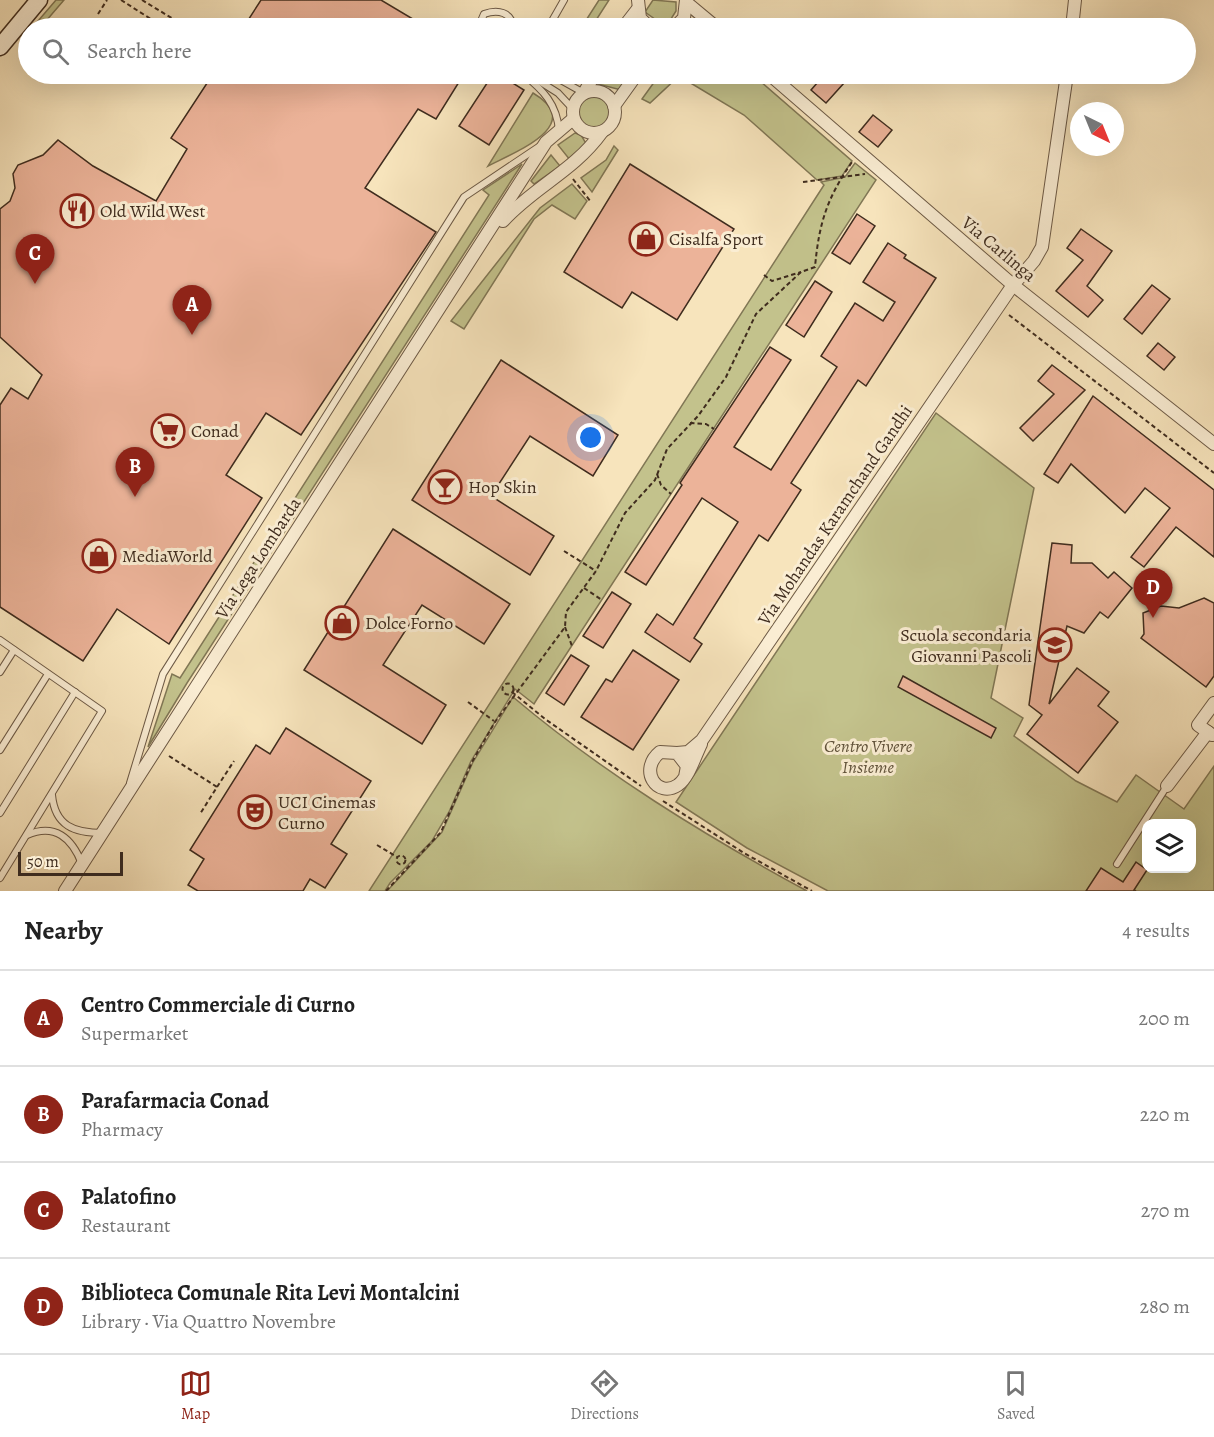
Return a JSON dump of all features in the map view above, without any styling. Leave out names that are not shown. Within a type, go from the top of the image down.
[{"type":"street","points":[[24,18],[39,0]]},
{"type":"street","points":[[1073,18],[1075,0]]},
{"type":"street","points":[[684,18],[687,1]]},
{"type":"street","points":[[687,1],[706,18]]},
{"type":"street","points":[[630,18],[638,5]]},
{"type":"street","points":[[0,47],[18,25]]},
{"type":"street","name":"Via Lega Lombarda","points":[[64,891],[546,142],[573,114],[589,84]]},
{"type":"street","name":"Via Lega Lombarda","points":[[482,244],[518,204],[586,154],[611,124],[614,106],[630,84]]},
{"type":"street","name":"Via Carlinga","points":[[780,84],[1013,285],[1214,444]]},
{"type":"street","name":"Via Mohandas Karamchand Gandhi","points":[[685,777],[679,785],[671,788],[659,786],[651,778],[649,769],[652,758],[660,752],[688,752],[702,740],[1013,285],[1034,261],[1042,247],[1066,84]]},
{"type":"street","points":[[584,93],[602,92],[614,106]]},
{"type":"street","points":[[573,114],[582,130],[588,133],[602,132]]},
{"type":"street","points":[[1167,786],[1211,734],[1198,725],[1214,703]]},
{"type":"street","points":[[685,777],[702,740]]},
{"type":"street","points":[[677,753],[687,766],[685,777]]},
{"type":"lane","points":[[554,18],[564,0]]},
{"type":"lane","points":[[482,18],[484,14],[494,10],[505,13],[508,18]]},
{"type":"lane","points":[[536,84],[547,94],[558,116],[559,131]]},
{"type":"lane","points":[[542,84],[558,93],[573,114]]},
{"type":"lane","points":[[568,84],[584,93]]},
{"type":"lane","points":[[124,800],[163,674],[464,196],[546,142]]},
{"type":"lane","points":[[0,640],[102,711],[1,875]]},
{"type":"lane","points":[[0,672],[14,650]]},
{"type":"lane","points":[[0,750],[48,674]]},
{"type":"lane","points":[[0,813],[75,692]]},
{"type":"lane","points":[[1117,864],[1167,786]]},
{"type":"lane","points":[[51,794],[58,819],[68,828],[80,833],[103,833]]},
{"type":"lane","points":[[26,835],[38,830],[51,830],[63,835],[73,843],[82,865]]},
{"type":"path","points":[[98,14],[106,0]]},
{"type":"path","points":[[121,0],[149,18]]},
{"type":"path","points":[[142,0],[172,18]]},
{"type":"path","points":[[764,275],[772,281],[814,267],[819,226],[826,205],[842,176],[860,153]]},
{"type":"path","points":[[803,182],[871,173]]},
{"type":"path","points":[[572,646],[565,627],[566,612],[596,570],[625,513],[655,480],[667,449],[726,377],[756,314],[800,270]]},
{"type":"path","points":[[999,307],[1214,472]]},
{"type":"path","points":[[690,423],[706,424],[714,429]]},
{"type":"path","points":[[657,474],[661,484],[671,494]]},
{"type":"path","points":[[564,551],[596,570]]},
{"type":"path","points":[[584,588],[602,600]]},
{"type":"path","points":[[386,891],[441,832],[472,762],[495,722],[513,693],[565,627]]},
{"type":"path","points":[[468,702],[495,722]]},
{"type":"path","points":[[157,749],[218,787]]},
{"type":"path","points":[[200,814],[234,761]]},
{"type":"path","points":[[376,845],[397,857],[404,856],[409,866]]},
{"type":"path","points":[[397,857],[398,863],[405,862]]},
{"type":"green space","points":[[56,0],[64,0],[49,18],[41,18]]},
{"type":"green space","points":[[599,0],[609,0],[597,18],[587,18]]},
{"type":"green space","points":[[653,0],[676,2],[676,11],[672,18],[653,18],[645,12]]},
{"type":"green space","points":[[598,84],[627,84],[621,90]]},
{"type":"green space","points":[[653,84],[670,84],[650,103],[642,99]]},
{"type":"green space","points":[[692,84],[763,84],[852,161],[842,176],[817,180],[744,115]]},
{"type":"green space","points":[[533,93],[548,105],[553,116],[550,126],[528,145],[488,166]]},
{"type":"green space","points":[[594,96],[605,101],[610,112],[605,123],[594,128],[583,123],[578,112],[583,101]]},
{"type":"green space","points":[[575,133],[581,135],[587,145],[570,160],[558,145]]},
{"type":"green space","points":[[614,146],[618,150],[592,192],[581,178],[606,160]]},
{"type":"green space","points":[[551,155],[560,166],[534,184],[531,181]]},
{"type":"green space","points":[[855,163],[876,180],[534,704],[515,689],[471,761],[449,812],[432,841],[390,883],[385,891],[369,891],[824,185],[821,182],[845,177]]},
{"type":"green space","points":[[522,164],[148,747],[172,674],[180,678],[489,195],[483,190]]},
{"type":"green space","points":[[572,184],[587,201],[575,219],[552,205],[534,219],[464,329],[451,321],[540,208]]},
{"type":"green space","name":"Centro Vivere Insieme","points":[[936,413],[1034,488],[991,698],[1023,718],[1014,736],[1076,781],[1117,802],[1136,775],[1184,809],[1214,766],[1214,891],[828,891],[747,848],[676,802]]},
{"type":"green space","points":[[513,697],[582,752],[655,802],[807,891],[387,891],[442,832],[473,762]]},
{"type":"building","points":[[261,0],[381,0],[411,18],[249,18]]},
{"type":"building","points":[[206,84],[458,84],[436,119],[418,109],[365,188],[436,232],[301,435],[266,413],[226,475],[262,498],[169,644],[117,609],[83,661],[0,607],[0,405],[11,388],[28,399],[42,375],[0,337],[0,209],[10,201],[15,188],[13,174],[18,165],[43,155],[58,140],[93,166],[156,201],[187,149],[171,138]]},
{"type":"building","points":[[486,84],[514,84],[524,90],[489,145],[459,126]]},
{"type":"building","points":[[816,84],[843,84],[826,103],[811,90]]},
{"type":"building","points":[[873,115],[892,130],[878,147],[859,132]]},
{"type":"building","points":[[630,164],[734,229],[677,320],[632,292],[622,308],[564,272]]},
{"type":"building","points":[[857,214],[875,226],[850,264],[832,253]]},
{"type":"building","points":[[1081,229],[1112,251],[1087,286],[1103,300],[1088,317],[1056,291],[1083,260],[1067,248]]},
{"type":"building","points":[[888,243],[906,255],[904,258],[936,278],[866,386],[858,380],[791,483],[801,490],[768,541],[759,535],[694,638],[702,644],[690,662],[645,632],[657,614],[673,625],[738,522],[702,498],[646,585],[625,572],[682,485],[680,483],[770,347],[791,360],[734,447],[771,470],[837,367],[821,356],[855,303],[883,321],[895,302],[863,282]]},
{"type":"building","points":[[815,281],[832,292],[804,337],[786,325]]},
{"type":"building","points":[[1152,285],[1170,299],[1142,334],[1124,319]]},
{"type":"building","points":[[1158,343],[1175,357],[1164,370],[1147,356]]},
{"type":"building","points":[[501,360],[618,435],[593,476],[530,436],[491,496],[554,536],[530,575],[412,500]]},
{"type":"building","points":[[1052,365],[1085,390],[1033,441],[1020,428],[1054,394],[1038,381]]},
{"type":"building","points":[[1093,396],[1214,490],[1214,557],[1176,527],[1144,567],[1131,557],[1170,508],[1145,488],[1125,513],[1071,464],[1058,483],[1044,474]]},
{"type":"building","points":[[393,529],[510,604],[484,644],[422,605],[383,665],[446,705],[422,744],[304,670]]},
{"type":"building","points":[[1052,543],[1072,545],[1071,563],[1092,563],[1108,578],[1114,572],[1132,588],[1108,618],[1100,612],[1084,633],[1067,626],[1049,704],[1077,668],[1109,692],[1098,706],[1118,722],[1078,773],[1027,734],[1042,715],[1029,705]]},
{"type":"building","points":[[612,592],[631,604],[603,648],[583,636]]},
{"type":"building","points":[[1204,598],[1214,603],[1214,676],[1206,687],[1141,638],[1144,634],[1143,613],[1161,606],[1179,608]]},
{"type":"building","points":[[633,650],[679,680],[633,750],[581,717],[606,679],[612,682]]},
{"type":"building","points":[[571,655],[589,666],[564,705],[546,693]]},
{"type":"building","points":[[903,676],[996,728],[991,738],[898,687]]},
{"type":"building","points":[[286,728],[371,781],[331,844],[347,854],[325,888],[310,879],[303,891],[198,891],[188,885],[204,859],[190,850],[256,745],[270,754]]},
{"type":"building","points":[[1136,862],[1142,866],[1142,873],[1145,873],[1134,890],[1136,891],[1086,891],[1101,868],[1123,882]]},
{"type":"place","name":"Old Wild West","points":[[77,211]]},
{"type":"place","name":"Cisalfa Sport","points":[[646,239]]},
{"type":"place","name":"Palatofino","points":[[35,284]]},
{"type":"place","name":"Centro Commerciale di Curno","points":[[192,335]]},
{"type":"place","name":"Conad","points":[[168,431]]},
{"type":"place","name":"Hop Skin","points":[[445,487]]},
{"type":"place","name":"Parafarmacia Conad","points":[[135,497]]},
{"type":"place","name":"MediaWorld","points":[[99,556]]},
{"type":"place","name":"Biblioteca Comunale Rita Levi Montalcini","points":[[1153,618]]},
{"type":"place","name":"Dolce Forno","points":[[342,623]]},
{"type":"place","name":"Scuola secondaria Giovanni Pascoli","points":[[1055,645]]},
{"type":"place","name":"UCI Cinemas Curno","points":[[255,812]]}]
